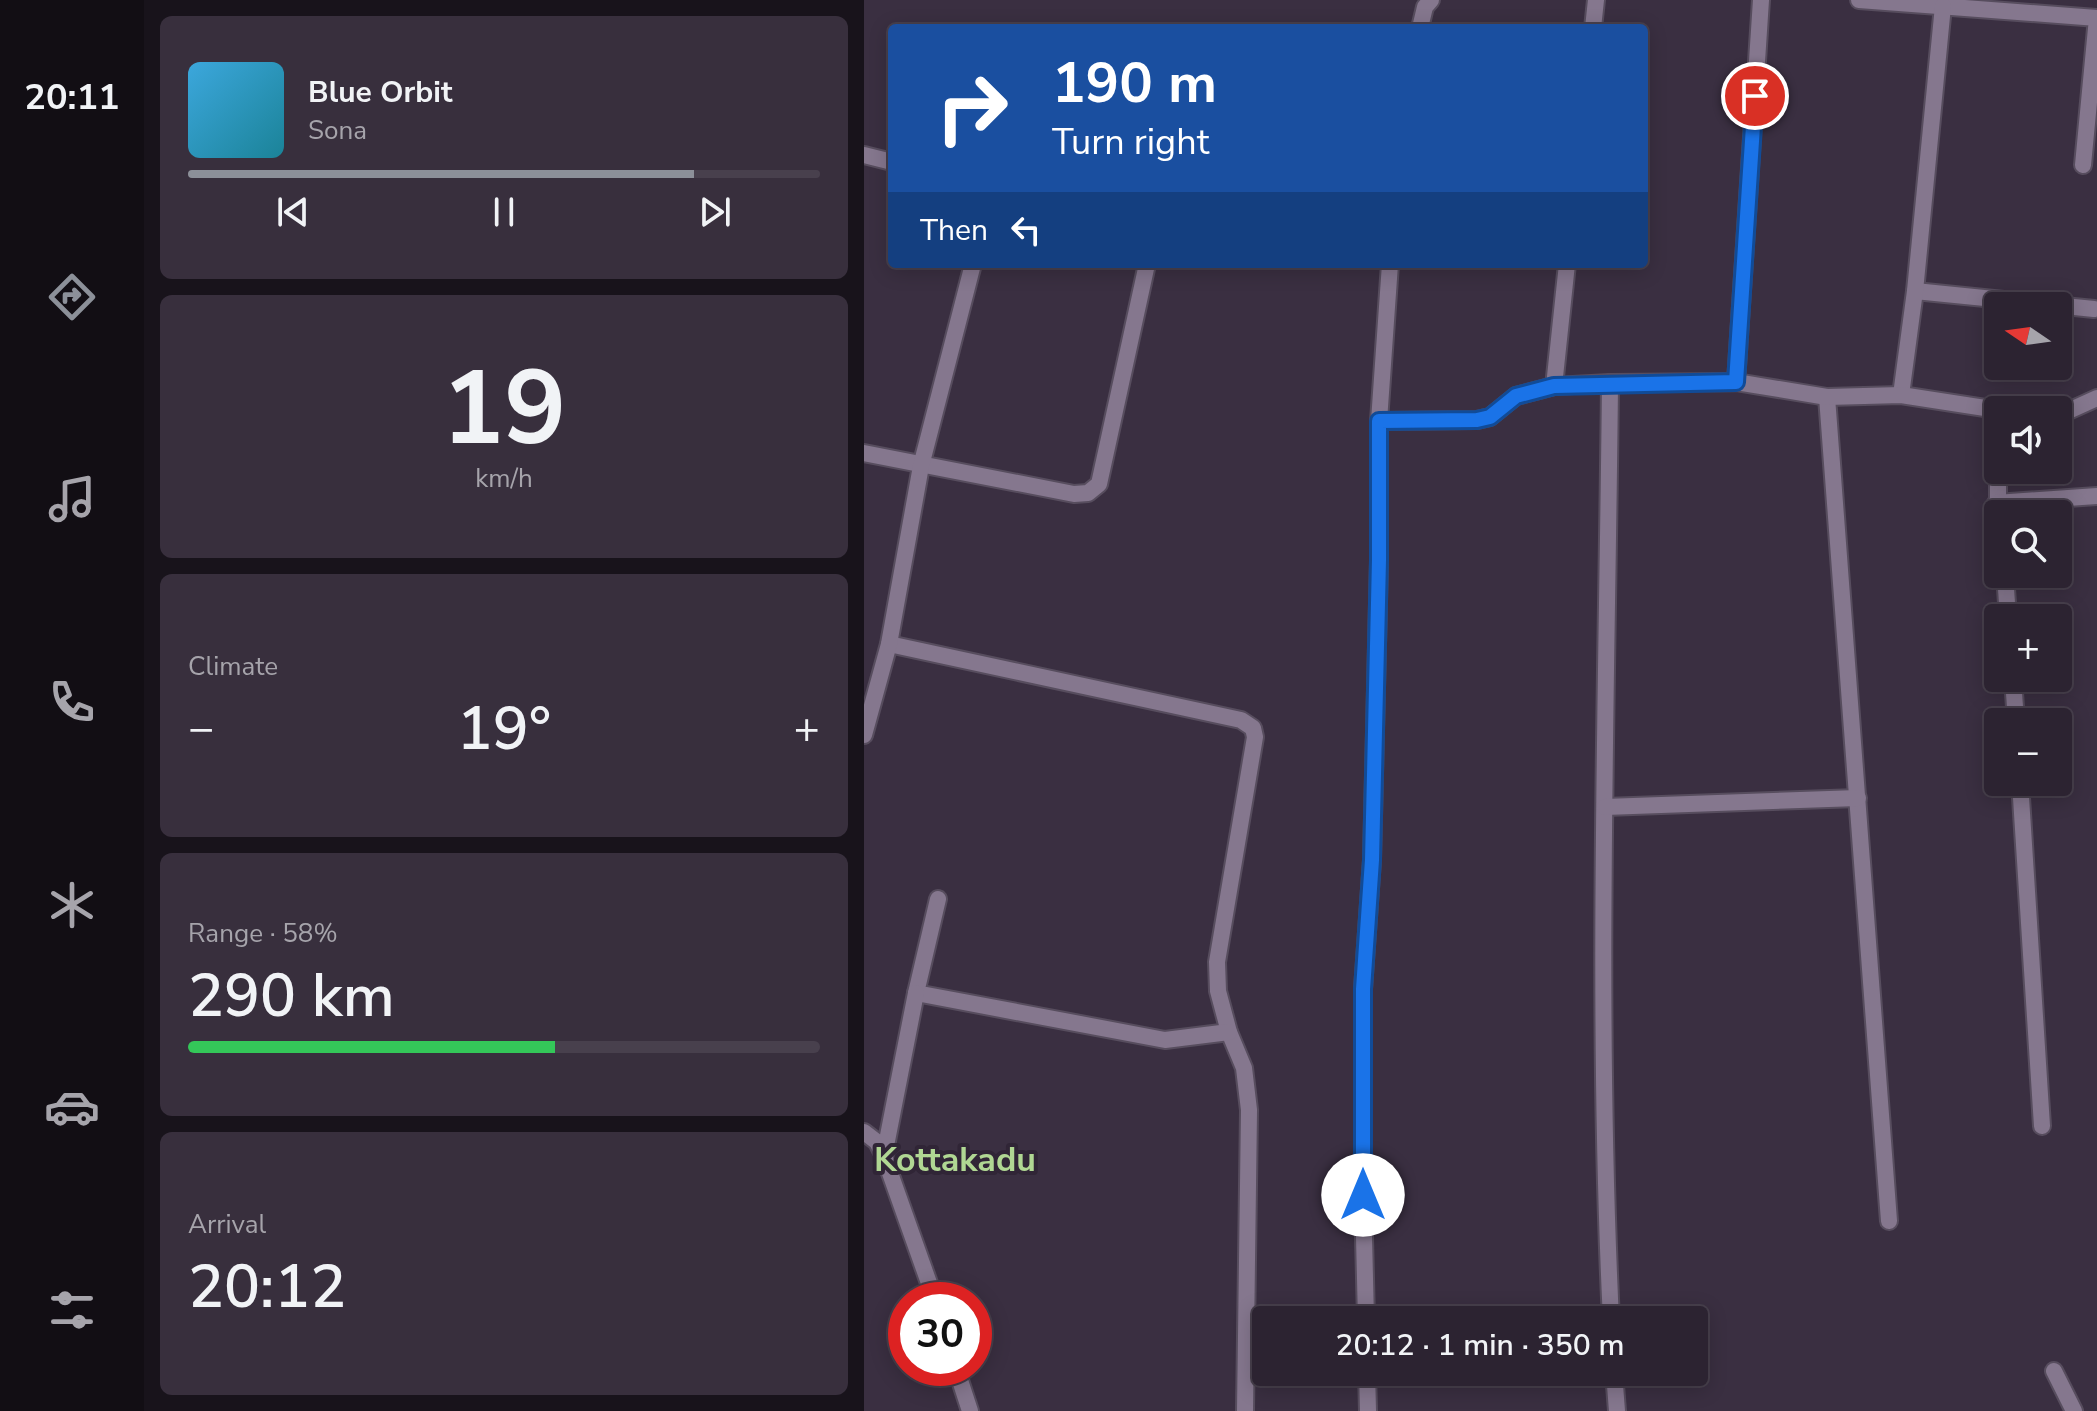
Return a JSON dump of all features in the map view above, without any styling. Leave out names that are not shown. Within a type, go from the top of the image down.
[{"type":"street","points":[[1421,24],[1425,7],[1431,0]]},
{"type":"street","points":[[1593,24],[1596,0]]},
{"type":"street","points":[[1736,382],[1761,0]]},
{"type":"street","points":[[1859,0],[2097,18],[2083,165]]},
{"type":"street","points":[[1901,395],[1915,291],[1943,6]]},
{"type":"street","points":[[864,155],[888,161]]},
{"type":"street","points":[[864,735],[889,644],[921,466],[972,268]]},
{"type":"street","points":[[864,453],[1074,494],[1088,493],[1099,484],[1146,268]]},
{"type":"street","points":[[1366,1306],[1363,989],[1372,860],[1379,421],[1390,268]]},
{"type":"street","points":[[1554,386],[1567,268]]},
{"type":"street","points":[[1915,291],[2094,309]]},
{"type":"street","points":[[1379,421],[1477,420],[1490,417],[1516,396],[1554,386],[1610,383],[1736,382],[1827,397],[1901,395],[1998,410],[1997,500]]},
{"type":"street","points":[[1610,383],[1605,1196],[1610,1306]]},
{"type":"street","points":[[1827,397],[1889,1221]]},
{"type":"street","points":[[2072,409],[2097,398]]},
{"type":"street","points":[[2066,500],[2097,496]]},
{"type":"street","points":[[889,644],[1241,720],[1253,728],[1255,737],[1217,962],[1218,991],[1229,1032],[1244,1068],[1249,1110],[1245,1411]]},
{"type":"street","points":[[2021,796],[2042,1126]]},
{"type":"street","points":[[1605,807],[1858,798]]},
{"type":"street","points":[[884,1156],[938,899]]},
{"type":"street","points":[[916,993],[1165,1040],[1229,1032]]},
{"type":"street","points":[[864,1132],[877,1142],[884,1156],[929,1282]]},
{"type":"street","points":[[2054,1371],[2074,1411]]},
{"type":"street","points":[[962,1386],[970,1411]]},
{"type":"street","points":[[1367,1386],[1368,1411]]},
{"type":"street","points":[[1615,1386],[1617,1411]]},
{"type":"district","name":"Kottakadu","points":[[955,1160]]},
{"type":"route","points":[[1363,1195],[1363,989],[1372,860],[1379,421],[1477,420],[1490,417],[1516,396],[1554,386],[1736,382],[1755,96]]}]
